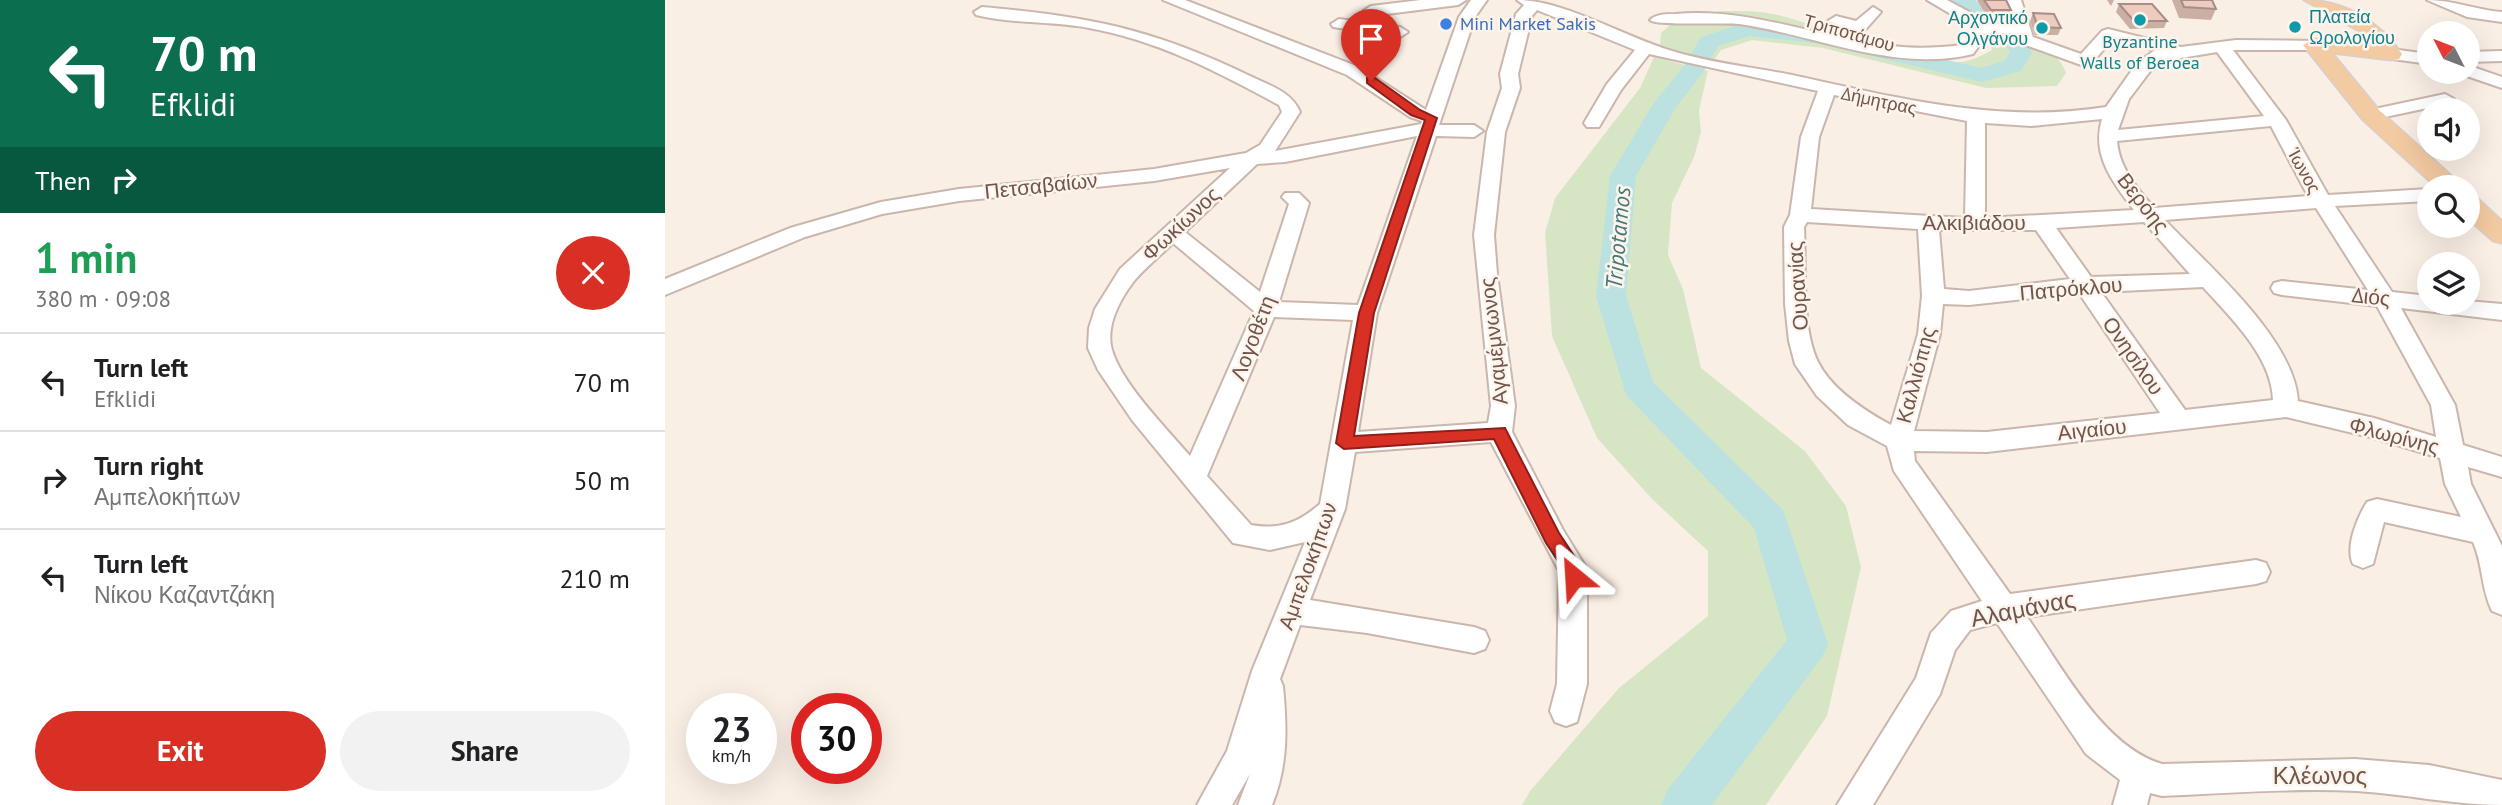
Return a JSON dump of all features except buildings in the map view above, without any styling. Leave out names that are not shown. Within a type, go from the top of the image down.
[{"type":"main road","points":[[2314,0],[2372,31],[2391,54]]},
{"type":"main road","points":[[2315,48],[2371,115],[2438,175]]},
{"type":"main road","name":"Βερόης","points":[[2315,48],[2391,54]]},
{"type":"main road","points":[[2480,215],[2502,235]]},
{"type":"street","points":[[1038,17],[1054,0]]},
{"type":"street","points":[[1171,0],[1353,71],[1416,113],[1429,125],[1474,131]]},
{"type":"street","points":[[1400,32],[1345,26],[1369,5],[1468,5],[1496,0]]},
{"type":"street","points":[[1593,123],[1613,88],[1645,48],[1667,0]]},
{"type":"street","points":[[1935,0],[1970,23],[2023,28]]},
{"type":"street","points":[[2013,0],[2026,40],[2084,61],[2108,34],[2176,50]]},
{"type":"street","points":[[2435,0],[2473,15],[2502,17]]},
{"type":"street","name":"Δήμητρας","points":[[1530,2],[1645,48],[1723,68],[1917,109],[1976,117],[2053,120],[2111,112]]},
{"type":"street","name":"Αγαμέμνωνος","points":[[1530,2],[1524,14],[1509,75],[1511,89],[1496,132],[1484,235],[1486,274],[1502,399],[1499,432],[1553,538],[1573,569],[1572,684],[1566,711]]},
{"type":"street","name":"Αμπελοκήπων","points":[[1214,805],[1241,758],[1268,671],[1332,509],[1367,313],[1468,5]]},
{"type":"street","name":"Τριποτάμου","points":[[1658,20],[1696,8],[1759,10],[1804,19],[1886,45],[1946,51],[1969,49],[1970,23]]},
{"type":"street","name":"Φωκίωνος","points":[[982,12],[1095,24],[1141,36],[1287,102],[1290,112],[1282,130],[1267,149],[1249,160],[1128,274],[1112,295],[1100,347],[1109,373],[1194,476],[1208,497],[1243,535],[1282,540],[1317,523],[1332,509]]},
{"type":"street","name":"Τριποτάμου","points":[[1816,15],[1859,27],[1873,12]]},
{"type":"street","name":"Βερόης","points":[[2286,408],[2289,397],[2286,386],[2265,345],[2148,213],[2111,160],[2108,136],[2111,112],[2147,61],[2176,50],[2229,46],[2315,48]]},
{"type":"street","name":"Ίωνος","points":[[2229,46],[2277,120],[2320,199],[2384,298],[2443,405],[2458,484],[2498,559],[2502,603]]},
{"type":"street","points":[[2391,54],[2417,57]]},
{"type":"street","points":[[2480,57],[2502,56]]},
{"type":"street","points":[[2480,64],[2502,64]]},
{"type":"street","points":[[2480,75],[2502,83]]},
{"type":"street","name":"Ουρανίας","points":[[1827,90],[1810,137],[1800,215],[1794,227],[1796,304],[1807,364],[1826,390],[1857,418],[1899,442]]},
{"type":"street","points":[[2371,115],[2417,105]]},
{"type":"street","points":[[1976,117],[1976,224]]},
{"type":"street","points":[[2108,136],[2277,120]]},
{"type":"street","name":"Πετσαβαίων","points":[[665,288],[733,257],[844,217],[998,190],[1155,175],[1249,160],[1429,125]]},
{"type":"street","name":"Αλκιβιάδου","points":[[1800,215],[1928,224],[2042,223],[2320,199],[2417,195]]},
{"type":"street","name":"Λογοθέτη","points":[[1194,476],[1266,309],[1299,203],[1292,197]]},
{"type":"street","name":"Ονησίλου","points":[[2042,223],[2178,420]]},
{"type":"street","name":"Καλλιόπης","points":[[1899,442],[1921,370],[1933,296],[1928,224]]},
{"type":"street","points":[[1172,233],[1191,244],[1266,309],[1367,313]]},
{"type":"street","name":"Πατρόκλου","points":[[1933,296],[1969,298],[2084,285],[2209,280]]},
{"type":"street","name":"Διός","points":[[2282,288],[2502,312]]},
{"type":"street","name":"Αιγαίου","points":[[1899,442],[1987,442],[2286,408]]},
{"type":"street","name":"Φλωρίνης","points":[[2286,408],[2374,428],[2502,467]]},
{"type":"street","points":[[1344,443],[1499,432]]},
{"type":"street","points":[[1899,442],[1903,464],[2097,743],[2138,773],[2130,805]]},
{"type":"street","points":[[2363,556],[2371,519],[2377,510],[2482,533]]},
{"type":"street","name":"Αλαμάνας","points":[[1854,805],[1929,684],[1942,643],[1961,620],[2004,608],[2256,572]]},
{"type":"street","points":[[1293,611],[1367,620],[1474,640]]},
{"type":"street","points":[[1255,805],[1269,770],[1272,742],[1268,671]]},
{"type":"street","name":"Κλέωνος","points":[[2138,773],[2162,780],[2327,774],[2386,777],[2420,780],[2502,797]]},
{"type":"green space","points":[[1719,11],[1778,15],[1900,54],[1948,62],[1967,61],[1992,50],[1989,29],[1999,30],[2022,36],[2045,48],[2054,55],[2066,73],[2057,86],[1986,88],[1823,48],[1752,40],[1721,50],[1714,60],[1660,47],[1661,33],[1671,24]]},
{"type":"green space","points":[[1654,57],[1708,71],[1699,110],[1701,132],[1694,157],[1672,203],[1668,255],[1683,289],[1701,368],[1805,451],[1846,506],[1861,567],[1827,716],[1766,805],[1522,805],[1530,791],[1619,688],[1708,616],[1708,551],[1653,500],[1597,438],[1552,336],[1545,233],[1555,198],[1640,88]]},
{"type":"waterway","name":"Tripotamos","points":[[1684,805],[1808,644],[1770,521],[1638,387],[1611,296],[1623,176],[1665,104],[1694,69],[1709,42],[1748,29],[1816,36],[1982,75],[2013,66],[2021,53],[2015,40],[1961,0]]},
{"type":"place","name":"Byzantine Walls of Beroea","points":[[2140,20]]},
{"type":"place","name":"Mini Market Sakis","points":[[1446,24]]},
{"type":"place","name":"Πλατεία Ωρολογίου","points":[[2295,27]]},
{"type":"place","name":"Αρχοντικό Ολγάνου","points":[[2042,28]]},
{"type":"route","points":[[1371,81],[1416,113],[1431,118],[1389,239],[1367,313],[1344,443],[1499,432],[1553,538],[1571,565],[1574,577]]}]
